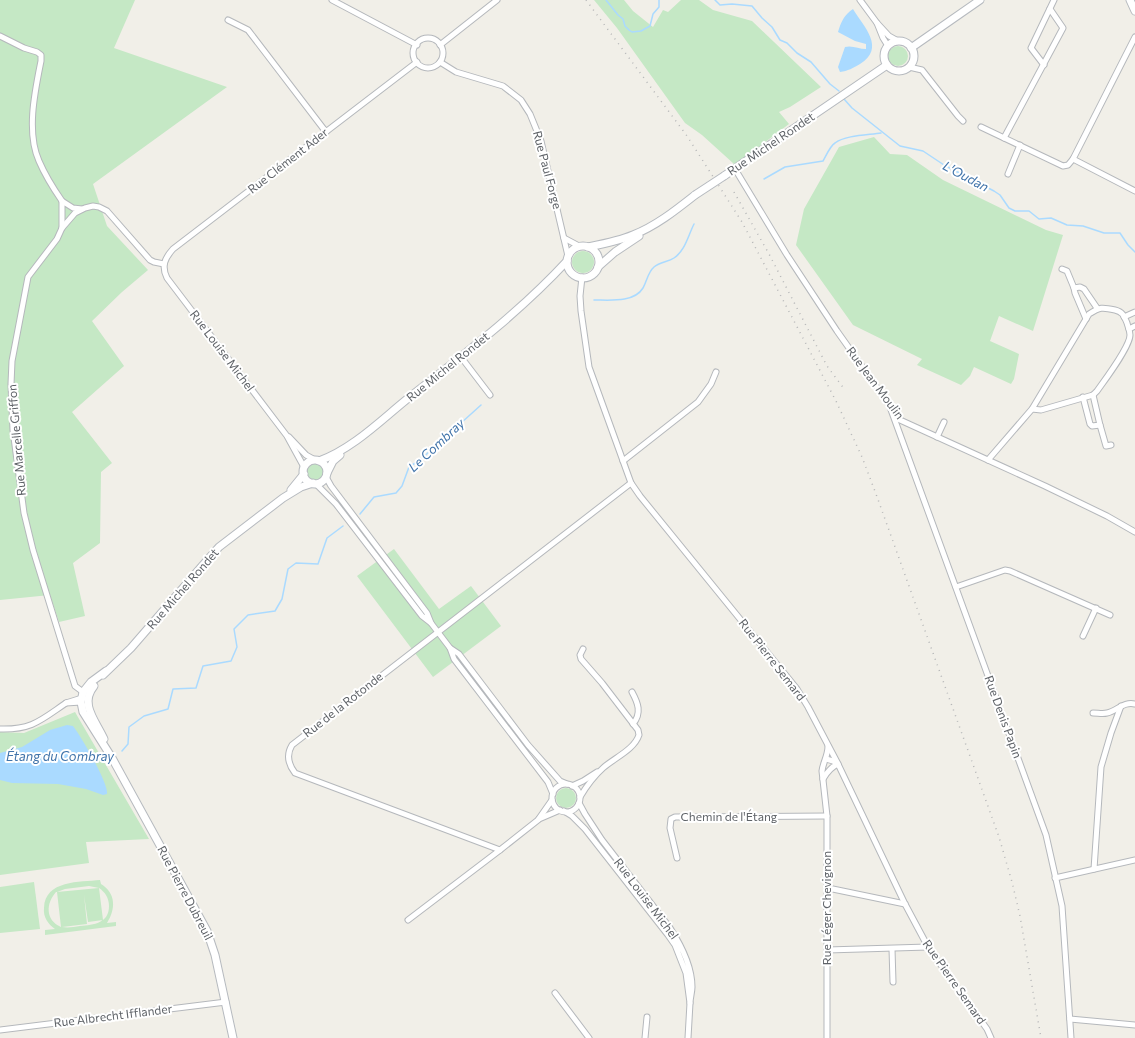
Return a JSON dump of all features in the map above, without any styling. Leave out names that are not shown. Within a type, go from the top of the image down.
[{"type":"street","points":[[332,0],[417,44]]},
{"type":"street","points":[[440,45],[497,0]]},
{"type":"street","points":[[860,0],[889,36],[905,43],[911,48],[914,58],[909,67]]},
{"type":"street","points":[[911,48],[980,0]]},
{"type":"street","points":[[1044,65],[1031,48],[1054,0]]},
{"type":"street","points":[[1130,0],[1135,11]]},
{"type":"street","points":[[1004,138],[1063,28],[1050,9]]},
{"type":"street","points":[[228,20],[248,30],[326,132]]},
{"type":"street","points":[[877,23],[888,46]]},
{"type":"street","points":[[0,36],[41,55],[33,104],[33,133],[38,160],[50,183],[62,201],[73,208],[82,209],[99,206],[107,210],[150,260],[164,264]]},
{"type":"street","points":[[981,127],[1063,166],[1068,165],[1073,159],[1135,37]]},
{"type":"street","points":[[424,39],[429,39],[440,45],[443,52],[440,62],[436,66],[429,68],[423,67],[417,62],[414,55],[417,44],[424,39]]},
{"type":"street","points":[[898,41],[888,46],[884,53],[887,65],[890,68],[900,71],[909,67],[922,70],[963,121]]},
{"type":"street","name":"Rue Clément Ader","points":[[164,264],[165,260],[174,249],[417,62]]},
{"type":"street","name":"Rue Paul Forge","points":[[440,62],[456,72],[503,86],[521,100],[530,114],[541,141],[568,259]]},
{"type":"street","name":"Rue Michel Rondet","points":[[598,268],[615,252],[695,195],[887,65]]},
{"type":"street","points":[[1008,174],[1020,145]]},
{"type":"street","points":[[1073,159],[1135,191]]},
{"type":"street","name":"Rue Jean Moulin","points":[[735,169],[787,255],[837,331],[900,420],[1107,516],[1135,532]]},
{"type":"street","points":[[62,201],[62,228]]},
{"type":"street","name":"Rue Marcelle Griffon","points":[[82,209],[70,218],[62,228],[57,239],[28,277],[12,361],[10,384],[13,430],[24,514],[33,550],[75,686],[84,696]]},
{"type":"street","name":"Rue Michel Rondet","points":[[588,247],[626,238],[656,223]]},
{"type":"street","points":[[564,238],[579,246],[588,247],[597,254],[599,263],[598,268],[592,274],[582,277],[574,274],[569,268],[568,259],[571,251],[579,246]]},
{"type":"street","name":"Rue Michel Rondet","points":[[326,475],[333,461],[352,443],[514,313],[560,270],[568,259]]},
{"type":"street","name":"Rue Louise Michel","points":[[164,264],[167,278],[287,436],[306,455],[317,460]]},
{"type":"street","points":[[1062,268],[1067,271],[1086,319]]},
{"type":"street","name":"Rue Michel Rondet","points":[[542,287],[561,274],[574,274]]},
{"type":"street","name":"Rue Pierre Semard","points":[[582,277],[580,296],[581,311],[589,367],[631,483],[797,689],[838,764],[905,904],[928,947],[992,1038]]},
{"type":"street","points":[[1074,288],[1080,287],[1084,289],[1097,308]]},
{"type":"street","points":[[988,460],[1032,409],[1089,314],[1097,308],[1121,312],[1129,329],[1130,337],[1120,359],[1093,395],[1040,410],[1032,409]]},
{"type":"street","points":[[1124,317],[1135,312]]},
{"type":"street","points":[[1129,329],[1135,326]]},
{"type":"street","points":[[461,357],[490,396]]},
{"type":"street","points":[[623,461],[698,402],[711,384],[716,372]]},
{"type":"street","points":[[1093,395],[1106,446],[1111,445]]},
{"type":"street","points":[[1083,397],[1090,424],[1092,426],[1100,425]]},
{"type":"street","name":"Rue Denis Papin","points":[[890,407],[956,587],[984,669],[1046,835],[1062,906],[1071,1038]]},
{"type":"street","points":[[937,437],[944,422]]},
{"type":"street","name":"Rue Louise Michel","points":[[287,436],[304,471]]},
{"type":"street","name":"Rue Michel Rondet","points":[[317,460],[331,456],[352,443]]},
{"type":"street","points":[[431,623],[422,616],[336,504],[315,484],[307,480],[304,471],[309,462],[317,460],[325,466],[326,475],[331,486],[427,614],[431,623],[450,648],[454,659],[548,782],[553,794]]},
{"type":"street","name":"Rue Michel Rondet","points":[[283,498],[297,484],[304,471]]},
{"type":"street","points":[[315,484],[323,480],[326,475]]},
{"type":"street","name":"Rue de la Rotonde","points":[[500,850],[295,773],[290,767],[288,751],[292,745],[631,483]]},
{"type":"street","name":"Rue Michel Rondet","points":[[84,696],[106,671],[136,643],[220,547],[283,498],[301,487],[315,484]]},
{"type":"street","points":[[956,587],[1005,570],[1110,615]]},
{"type":"street","points":[[1084,636],[1096,608]]},
{"type":"street","points":[[450,648],[459,654],[528,745],[560,781],[578,791],[579,800]]},
{"type":"street","points":[[408,920],[538,820],[552,800],[553,794],[558,787],[583,781],[636,743],[639,735],[638,730],[602,683],[581,659],[580,655],[583,649]]},
{"type":"street","points":[[632,692],[637,701],[639,713],[633,724]]},
{"type":"street","points":[[0,729],[15,730],[26,728],[37,723],[66,703],[84,696]]},
{"type":"street","name":"Rue Pierre Dubreuil","points":[[84,696],[112,758]]},
{"type":"street","name":"Rue Pierre Dubreuil","points":[[84,696],[83,712],[112,758],[207,931],[215,955],[233,1038]]},
{"type":"street","points":[[1093,713],[1108,713],[1129,703],[1135,704]]},
{"type":"street","points":[[1094,869],[1101,767],[1121,706]]},
{"type":"street","name":"Rue Léger Chevignon","points":[[827,1038],[827,816],[822,764],[826,759],[828,745]]},
{"type":"street","points":[[826,759],[838,764]]},
{"type":"street","points":[[823,779],[833,766],[838,764]]},
{"type":"street","points":[[538,820],[562,811],[573,810],[587,786],[602,768]]},
{"type":"street","points":[[552,800],[556,808],[562,811]]},
{"type":"street","name":"Rue Louise Michel","points":[[579,800],[585,814],[602,840],[670,928],[679,942],[685,956],[692,988],[688,1038]]},
{"type":"street","name":"Rue Louise Michel","points":[[562,811],[572,816],[585,829],[675,945],[686,973],[690,1003]]},
{"type":"street","name":"Chemin de l'Étang","points":[[677,858],[670,828],[671,820],[675,817],[827,816]]},
{"type":"street","points":[[1055,878],[1135,860]]},
{"type":"street","points":[[828,888],[905,904]]},
{"type":"street","points":[[828,950],[928,947]]},
{"type":"street","points":[[892,949],[893,982]]},
{"type":"street","points":[[555,993],[589,1038]]},
{"type":"street","name":"Rue Albrecht Ifflander","points":[[0,1030],[226,1002]]},
{"type":"street","points":[[645,1038],[647,1017]]},
{"type":"street","points":[[1070,1019],[1135,1024]]},
{"type":"green space","points":[[0,0],[135,0],[114,48],[227,87],[93,184],[107,226],[148,270],[122,292],[92,321],[124,366],[72,412],[112,463],[101,472],[100,543],[73,563],[85,616],[59,622],[50,595],[0,600]]},
{"type":"green space","points":[[594,0],[624,0],[633,11],[653,27],[663,10],[668,12],[681,0],[699,0],[713,10],[752,21],[821,87],[790,107],[779,112],[789,124],[734,164],[702,135],[685,123],[617,28]]},
{"type":"green space","points":[[898,46],[905,49],[908,56],[905,63],[898,66],[891,63],[888,56],[891,49]]},
{"type":"green space","points":[[874,137],[890,154],[907,155],[943,180],[1046,230],[1063,235],[1033,331],[999,316],[990,341],[1019,354],[1014,379],[1011,384],[974,367],[970,376],[961,385],[917,365],[922,359],[853,325],[796,245],[804,209],[839,147]]},
{"type":"green space","points":[[579,251],[587,251],[594,258],[594,266],[587,273],[579,273],[572,266],[572,258]]},
{"type":"green space","points":[[315,463],[321,466],[324,472],[321,478],[315,481],[309,478],[306,472],[309,466]]},
{"type":"green space","points":[[394,549],[439,609],[471,586],[501,626],[433,677],[357,576]]},
{"type":"green space","points":[[75,712],[149,839],[86,842],[89,863],[0,875],[0,732],[24,733]]},
{"type":"green space","points":[[566,788],[573,791],[576,798],[573,805],[566,808],[559,805],[556,798],[559,791]]},
{"type":"green space","points":[[100,880],[101,884],[110,892],[113,902],[112,912],[107,923],[116,922],[116,926],[45,935],[45,930],[55,929],[46,920],[44,914],[46,899],[50,892],[65,884]],"holes":[[[89,886],[99,888],[57,892],[65,889]],[[99,888],[105,893],[109,903],[108,912],[103,920]],[[56,892],[61,927],[52,920],[49,911],[50,901]],[[84,895],[88,922],[103,920],[85,926],[62,927],[87,924]]]},
{"type":"green space","points":[[34,882],[40,929],[0,933],[0,887]]},
{"type":"water","points":[[853,9],[870,37],[872,44],[871,51],[868,58],[860,64],[840,72],[838,67],[845,47],[850,46],[866,49],[866,44],[855,41],[838,32],[843,19]]},
{"type":"water","name":"Étang du Combray","points":[[67,725],[73,726],[88,749],[104,781],[107,794],[103,795],[86,789],[58,784],[12,783],[0,780],[0,753],[22,747],[50,730]]},
{"type":"waterway","name":"L'Oudan","points":[[606,0],[623,19],[625,26],[632,32],[641,31],[650,26],[653,14],[659,7],[659,0]]},
{"type":"waterway","name":"L'Oudan","points":[[715,0],[720,5],[732,4],[752,6],[772,27],[780,40],[787,43],[797,53],[811,62],[830,84],[839,91]]},
{"type":"waterway","name":"L'Oudan","points":[[844,99],[852,108],[900,146],[923,151],[944,165],[994,191],[1000,195],[1009,208],[1015,211],[1029,211],[1039,219],[1051,218],[1067,225],[1083,226],[1104,233],[1120,233],[1135,252]]},
{"type":"waterway","name":"Le Combray","points":[[764,179],[785,167],[823,161],[831,146],[839,140],[881,133]]},
{"type":"waterway","name":"Le Combray","points":[[594,300],[621,300],[639,293],[654,267],[678,255],[686,243],[694,224]]},
{"type":"waterway","name":"Le Combray","points":[[360,514],[374,497],[396,493],[402,486],[409,467],[420,460],[481,405]]},
{"type":"waterway","name":"Le Combray","points":[[122,751],[128,744],[129,727],[144,716],[168,709],[173,689],[196,688],[203,666],[231,661],[237,647],[234,629],[248,615],[275,611],[282,599],[288,569],[296,563],[318,564],[327,538],[343,526]]},
{"type":"railway","points":[[586,0],[687,136],[742,222],[836,401],[862,457],[999,837],[1020,916],[1041,1038]]},
{"type":"railway","points":[[734,192],[769,254],[827,366],[845,390]]}]
